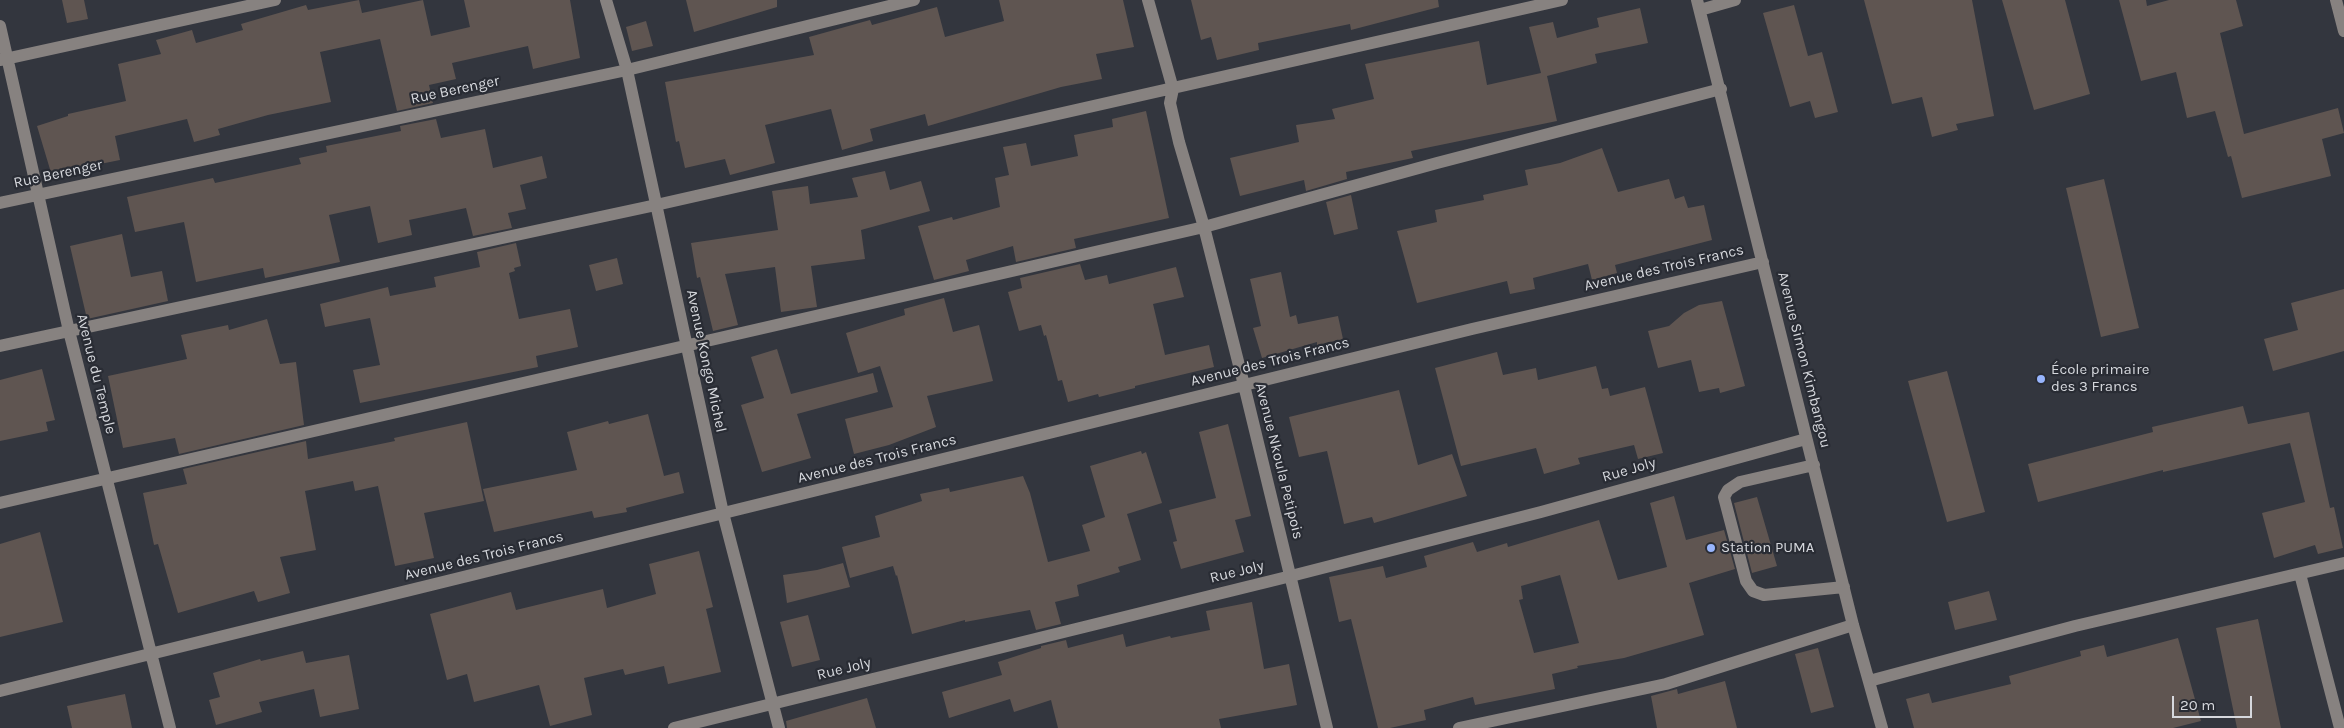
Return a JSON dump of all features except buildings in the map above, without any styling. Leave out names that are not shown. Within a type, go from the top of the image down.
[{"type":"street","points":[[4,60],[275,0]]},
{"type":"street","name":"Avenue Kongo Michel","points":[[606,0],[627,70],[685,346],[723,513],[779,728]]},
{"type":"street","name":"Rue Berenger","points":[[0,203],[627,70],[914,0]]},
{"type":"street","name":"Avenue Nkoula Petipois","points":[[1148,0],[1173,89],[1170,103],[1244,385],[1327,728]]},
{"type":"street","points":[[0,346],[656,205],[1562,0]]},
{"type":"street","points":[[1698,5],[1735,0]]},
{"type":"street","points":[[2336,0],[2344,31]]},
{"type":"street","name":"Avenue Simon Kimbangou","points":[[1698,5],[1721,89],[1806,438],[1882,728]]},
{"type":"street","name":"Avenue du Temple","points":[[0,26],[4,60],[69,331],[170,728]]},
{"type":"street","points":[[0,503],[1204,227],[1437,163],[1721,89]]},
{"type":"street","name":"Avenue des Trois Francs","points":[[0,691],[1472,329],[1763,262]]},
{"type":"street","name":"Rue Joly","points":[[674,728],[1291,576],[1541,512],[1806,438]]},
{"type":"street","points":[[1814,466],[1740,482],[1728,490],[1724,497],[1746,581],[1753,591],[1764,595],[1844,587]]},
{"type":"street","points":[[1869,681],[2075,626],[2344,564]]},
{"type":"street","points":[[2300,574],[2340,728]]},
{"type":"street","points":[[1459,728],[1666,684],[1854,625]]},
{"type":"place","name":"École primaire des 3 Francs","points":[[2041,379]]},
{"type":"place","name":"Station PUMA","points":[[1711,548]]}]
